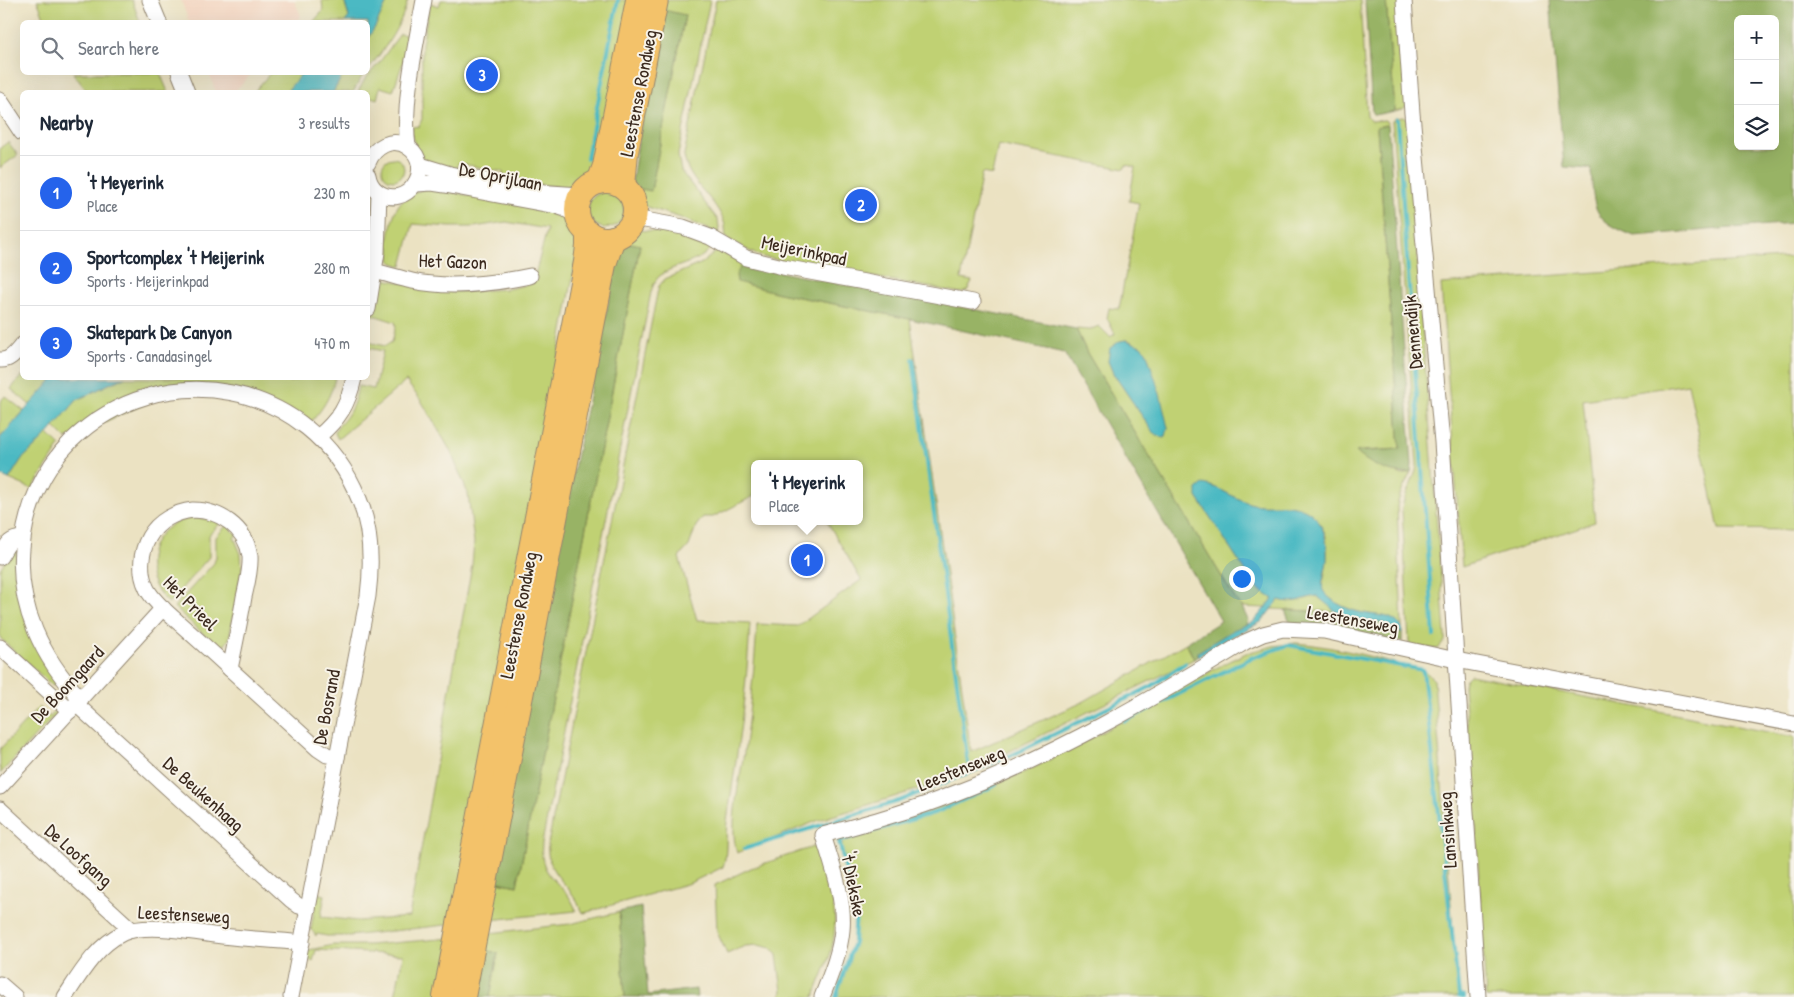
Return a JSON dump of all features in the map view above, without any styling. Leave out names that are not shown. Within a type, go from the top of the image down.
[{"type":"main road","name":"Leestense Rondweg","points":[[470,916],[586,262],[588,246],[586,206],[605,166],[638,0]]},
{"type":"main road","name":"Leestense Rondweg","points":[[623,186],[626,152],[656,0]]},
{"type":"main road","points":[[612,181],[623,186],[633,200],[634,218],[626,230],[613,238],[605,239],[586,206],[612,181]]},
{"type":"main road","name":"Leestense Rondweg","points":[[445,997],[465,941],[604,264],[613,238]]},
{"type":"main road","name":"Leestense Rondweg","points":[[464,997],[465,941]]},
{"type":"street","points":[[150,0],[158,20]]},
{"type":"street","points":[[408,147],[407,124],[411,76],[424,0]]},
{"type":"street","name":"Dennendijk","points":[[1404,0],[1412,112],[1442,442],[1456,660]]},
{"type":"street","points":[[180,75],[186,90]]},
{"type":"street","points":[[389,143],[399,121],[411,76]]},
{"type":"street","points":[[0,100],[20,130]]},
{"type":"street","points":[[370,156],[381,146],[396,143],[408,147],[415,153],[420,165],[420,176],[416,184],[411,190],[398,196],[387,196],[379,193],[373,187],[370,180]]},
{"type":"street","name":"De Oprijlaan","points":[[420,165],[450,174],[550,194],[586,206]]},
{"type":"street","name":"De Oprijlaan","points":[[416,184],[432,183],[565,208],[586,206]]},
{"type":"street","points":[[378,252],[379,193]]},
{"type":"street","points":[[370,296],[378,252],[398,196]]},
{"type":"street","name":"Meijerinkpad","points":[[634,218],[689,229],[710,238],[746,258],[783,268],[973,302]]},
{"type":"street","name":"Het Gazon","points":[[374,271],[412,281],[451,284],[487,283],[530,276]]},
{"type":"street","points":[[0,360],[12,357],[20,347]]},
{"type":"street","points":[[318,437],[334,422],[343,410],[353,380]]},
{"type":"street","name":"De Bosrand","points":[[76,704],[33,627],[24,601],[22,587],[22,538],[34,498],[49,468],[58,456],[80,433],[104,415],[141,398],[170,390],[194,389],[233,393],[254,399],[280,411],[318,437],[344,469],[359,498],[365,519],[370,551],[368,596],[291,997]]},
{"type":"street","name":"Het Prieel","points":[[230,669],[250,562],[248,550],[242,535],[227,520],[209,511],[185,511],[168,517],[150,534],[143,551],[142,571],[149,592],[163,608],[230,669],[318,749],[337,758]]},
{"type":"street","points":[[0,557],[9,542],[13,539],[22,538]]},
{"type":"street","name":"De Boomgaard","points":[[0,787],[163,608]]},
{"type":"street","name":"Leestenseweg","points":[[824,835],[900,814],[1007,772],[1135,708],[1245,642],[1263,634],[1283,629],[1312,630],[1456,660],[1794,724]]},
{"type":"street","points":[[0,648],[76,704]]},
{"type":"street","name":"Lansinkweg","points":[[1456,660],[1478,997]]},
{"type":"street","name":"De Beukenhaag","points":[[76,704],[291,900],[308,909]]},
{"type":"street","name":"De Loofgang","points":[[0,809],[132,930]]},
{"type":"street","name":"'t Diekske","points":[[822,997],[840,943],[843,914],[824,835]]},
{"type":"street","name":"Leestenseweg","points":[[65,997],[102,948],[120,935],[132,930],[153,928],[302,943]]},
{"type":"street","points":[[0,984],[14,997]]},
{"type":"shaded area","points":[[181,0],[294,0],[301,16],[297,20],[188,20]]},
{"type":"shaded area","points":[[210,75],[250,75],[236,90],[215,90]]},
{"type":"green space","points":[[37,0],[132,0],[139,20],[45,20]]},
{"type":"green space","points":[[322,0],[344,0],[349,18],[347,20],[315,20],[323,11]]},
{"type":"green space","points":[[388,0],[408,0],[392,37],[370,66],[370,35]]},
{"type":"green space","points":[[441,0],[633,0],[596,175],[576,188],[519,183],[503,175],[503,172],[458,163],[456,171],[437,166],[419,154],[415,147],[412,127],[419,126],[422,119],[422,44],[430,3],[439,6]]},
{"type":"green space","points":[[660,0],[710,0],[678,155],[681,171],[718,220],[718,233],[644,206],[631,187],[651,190],[685,16],[659,9]]},
{"type":"green space","points":[[716,0],[1360,0],[1367,117],[1372,121],[1385,120],[1388,124],[1377,128],[1400,449],[1358,451],[1402,475],[1411,472],[1397,506],[1402,627],[1389,617],[1359,612],[1342,606],[1327,596],[1322,587],[1327,557],[1326,536],[1312,515],[1297,507],[1249,503],[1221,490],[1197,497],[1252,581],[1261,591],[1273,598],[1266,608],[1242,607],[1234,597],[1087,353],[1076,329],[1089,330],[1099,326],[1110,337],[1115,334],[1107,318],[1109,308],[1119,309],[1139,203],[1129,201],[1135,167],[1126,165],[1124,169],[998,145],[992,175],[982,173],[961,279],[972,281],[967,291],[961,293],[763,257],[753,253],[726,238],[725,226],[719,211],[690,173],[684,155]],"holes":[[[1120,341],[1133,342],[1168,428],[1153,432],[1113,373],[1108,361]]]},
{"type":"green space","points":[[1365,0],[1386,0],[1395,111],[1374,115],[1372,113]]},
{"type":"green space","points":[[1386,0],[1399,0],[1407,105],[1403,109],[1395,111]]},
{"type":"green space","points":[[1550,0],[1794,0],[1794,223],[1634,236],[1610,224],[1598,212],[1593,195],[1591,169],[1564,167]]},
{"type":"green space","points":[[659,9],[685,15],[651,191],[631,187]]},
{"type":"green space","points":[[400,34],[412,36],[393,91],[380,87],[377,99],[370,97],[370,90],[359,90],[365,79]]},
{"type":"green space","points":[[75,75],[161,75],[167,90],[86,90]]},
{"type":"green space","points":[[268,75],[301,75],[288,90],[256,90]]},
{"type":"green space","points":[[343,75],[363,75],[354,90],[334,90]]},
{"type":"green space","points":[[1404,117],[1407,119],[1445,635],[1445,641],[1438,649],[1410,646],[1409,642],[1402,508],[1417,466],[1392,121],[1396,118]]},
{"type":"green space","points":[[1388,124],[1412,465],[1411,472],[1404,473],[1397,473],[1382,468],[1367,461],[1356,452],[1400,449],[1377,127]]},
{"type":"green space","points":[[8,142],[18,155],[0,168],[0,148]]},
{"type":"green space","points":[[393,158],[401,161],[404,169],[401,177],[393,180],[385,177],[382,169],[385,161]]},
{"type":"green space","points":[[429,188],[558,212],[570,219],[580,238],[454,924],[349,936],[317,934],[316,936],[311,929],[317,893],[325,895],[321,917],[358,921],[409,917],[472,565],[474,542],[468,494],[450,450],[422,402],[406,381],[338,439],[335,433],[351,409],[358,386],[374,389],[383,351],[370,348],[370,342],[385,346],[392,342],[396,326],[395,322],[373,315],[378,286],[383,279],[453,292],[508,289],[533,283],[547,229],[506,222],[474,227],[413,224],[402,266],[390,260],[390,247],[387,246],[391,225],[401,202],[417,192]]},
{"type":"green space","points":[[606,192],[613,193],[619,197],[623,203],[623,217],[619,223],[613,227],[606,228],[599,227],[593,223],[589,217],[588,210],[589,203],[593,197],[599,193]]},
{"type":"green space","points":[[639,230],[686,235],[712,246],[695,260],[661,275],[653,285],[651,292],[542,843],[544,866],[572,901],[576,911],[490,920],[483,913],[489,880],[517,886],[640,245],[621,241],[630,233]]},
{"type":"green space","points":[[621,241],[640,245],[517,886],[489,880]]},
{"type":"green space","points":[[719,251],[743,263],[779,293],[910,319],[971,752],[1081,703],[1186,643],[1194,659],[974,769],[926,787],[819,820],[737,853],[734,828],[735,814],[749,715],[757,624],[798,626],[861,580],[829,525],[863,525],[863,460],[751,460],[751,498],[713,517],[703,517],[696,526],[689,546],[679,557],[697,620],[750,623],[744,698],[727,821],[723,867],[690,883],[584,913],[581,911],[572,893],[555,872],[548,855],[548,844],[659,286],[665,279],[702,263]]},
{"type":"green space","points":[[1794,257],[1794,530],[1719,529],[1688,384],[1583,400],[1595,522],[1462,567],[1441,284]]},
{"type":"green space","points":[[743,263],[789,274],[1076,329],[1087,353],[1234,597],[1242,607],[1248,620],[1246,625],[1198,652],[1198,656],[1194,659],[1186,643],[1221,621],[1064,353],[910,319],[779,293],[737,282],[736,275]]},
{"type":"green space","points":[[20,378],[20,380],[52,380],[30,405],[11,389]]},
{"type":"green space","points":[[119,380],[280,380],[290,382],[298,380],[334,380],[326,402],[310,423],[190,384],[66,439],[54,427],[77,400]]},
{"type":"green space","points":[[5,396],[24,411],[0,438],[0,402]]},
{"type":"green space","points":[[48,434],[60,446],[32,489],[9,479],[21,460]]},
{"type":"green space","points":[[198,518],[222,521],[209,535],[209,557],[169,603],[158,590],[152,577],[150,563],[152,549],[158,537],[168,527],[181,521]]},
{"type":"green space","points":[[227,525],[237,535],[234,537],[241,554],[242,567],[229,639],[225,645],[220,646],[213,643],[174,607],[214,563],[216,557],[216,537]]},
{"type":"green space","points":[[13,550],[16,551],[58,680],[53,686],[0,638],[0,569]]},
{"type":"green space","points":[[1317,596],[1339,612],[1271,609],[1279,600],[1294,601]]},
{"type":"green space","points":[[1285,610],[1339,612],[1353,619],[1382,622],[1402,633],[1402,642],[1290,623]]},
{"type":"green space","points":[[1296,643],[1346,651],[1378,659],[1426,672],[1434,680],[1458,997],[835,997],[850,959],[855,926],[851,887],[840,849],[844,841],[936,808],[1027,771],[1079,745],[1246,653],[1273,646]]},
{"type":"green space","points":[[1470,675],[1794,737],[1794,997],[1486,997],[1476,828],[1464,687],[1465,680]]},
{"type":"green space","points":[[39,707],[50,717],[58,708],[59,713],[55,721],[52,718],[0,774],[0,749]]},
{"type":"green space","points":[[813,847],[818,848],[834,906],[835,918],[832,949],[814,997],[780,997],[782,991],[777,955],[771,948],[758,945],[745,946],[727,954],[717,932],[715,885],[751,868]]},
{"type":"green space","points":[[641,907],[648,995],[696,989],[697,997],[625,997],[619,912]]},
{"type":"green space","points":[[619,912],[625,997],[490,997],[498,953],[478,949],[481,934],[570,924]]},
{"type":"green space","points":[[452,938],[441,997],[395,997],[403,955],[316,950],[313,961],[303,959],[309,950],[333,945],[369,945]]},
{"type":"green space","points":[[478,949],[498,953],[490,997],[470,997]]},
{"type":"water","points":[[344,0],[388,0],[370,35],[370,20],[347,20],[349,17]]},
{"type":"water","points":[[300,75],[343,75],[334,90],[288,90]]},
{"type":"water","points":[[1126,340],[1141,346],[1146,351],[1160,394],[1168,428],[1164,438],[1153,432],[1113,373],[1108,361],[1110,348],[1120,341]]},
{"type":"water","points":[[52,380],[119,380],[77,400],[48,434],[21,460],[9,479],[0,475],[0,438]]},
{"type":"water","points":[[1203,484],[1249,503],[1287,505],[1307,510],[1319,523],[1326,539],[1327,559],[1322,586],[1327,596],[1337,603],[1359,612],[1393,619],[1402,627],[1402,633],[1382,622],[1353,619],[1335,611],[1317,596],[1294,601],[1279,600],[1261,622],[1199,656],[1198,652],[1233,630],[1253,622],[1273,599],[1261,591],[1252,581],[1197,497],[1197,489]]},
{"type":"waterway","points":[[587,158],[618,0]]},
{"type":"waterway","points":[[1397,119],[1434,636]]},
{"type":"waterway","points":[[913,359],[968,763]]},
{"type":"waterway","points":[[1125,721],[1251,658],[1288,645],[1423,670],[1459,996],[1464,997]]},
{"type":"waterway","points":[[744,849],[899,801],[1008,757],[1152,686],[1185,663]]},
{"type":"waterway","points":[[836,997],[854,942],[856,913],[839,841],[937,812],[996,785]]},
{"type":"place","name":"Skatepark De Canyon","points":[[482,75]]},
{"type":"place","name":"Sportcomplex 't Meijerink","points":[[861,205]]},
{"type":"place","name":"'t Meyerink","points":[[807,560]]}]
